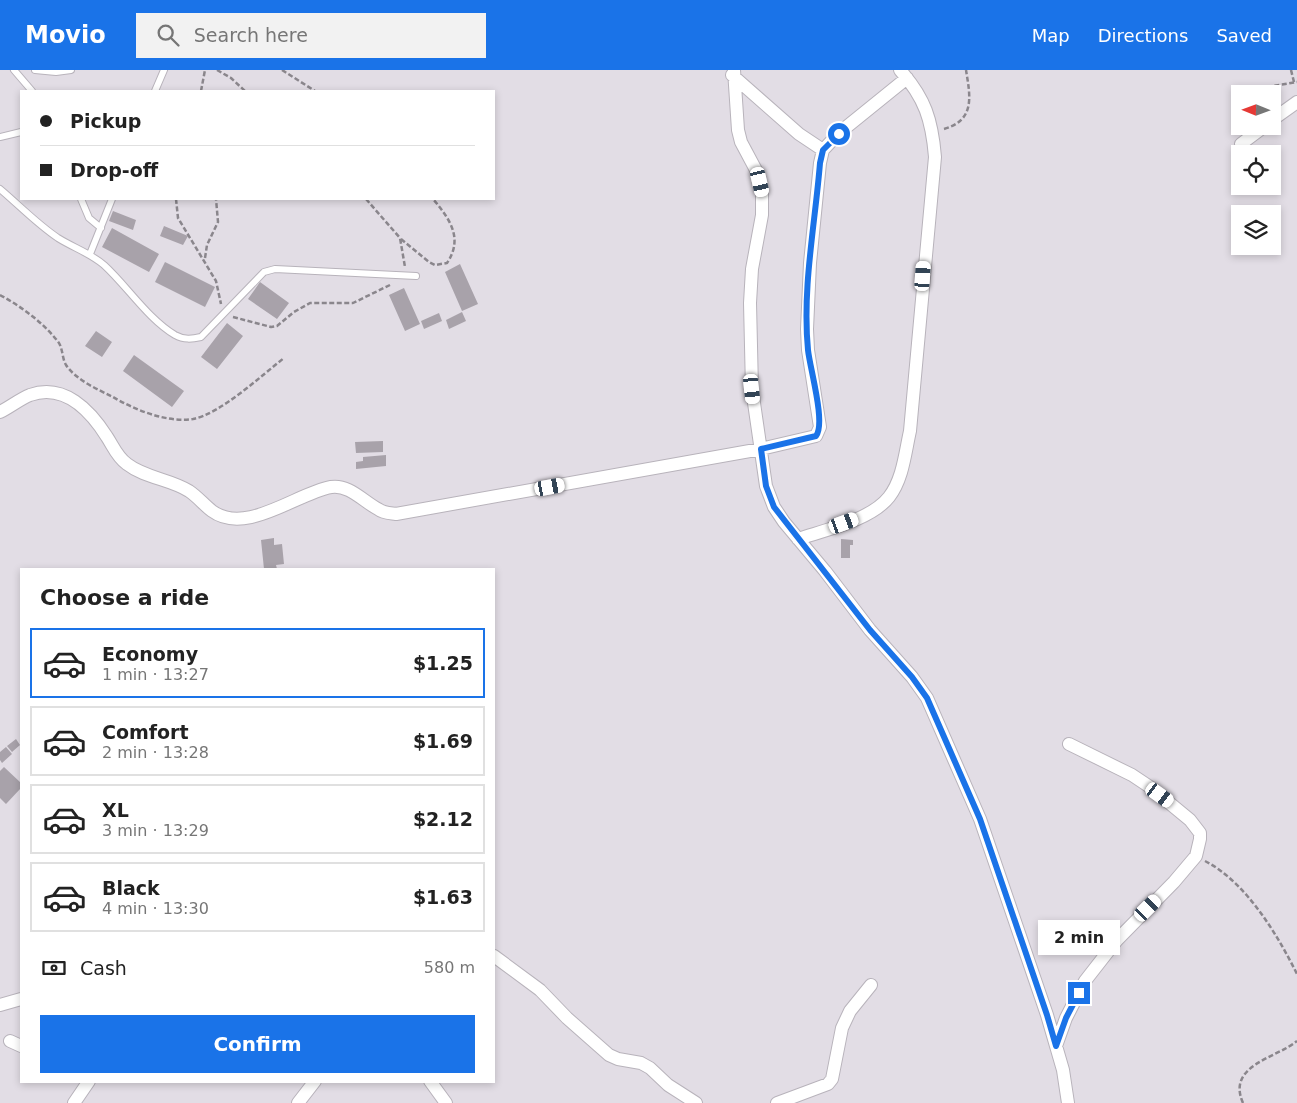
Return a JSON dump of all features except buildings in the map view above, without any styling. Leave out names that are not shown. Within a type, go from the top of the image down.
[{"type":"street","points":[[732,73],[799,134],[823,150]]},
{"type":"street","points":[[732,73],[738,130],[741,142],[757,172],[762,193],[762,215],[752,269],[750,302],[752,389],[766,486],[774,507],[798,539],[870,630],[912,677],[927,698],[980,819],[1044,1006],[1063,1070],[1068,1103]]},
{"type":"street","points":[[0,412],[28,396],[39,393],[50,392],[64,395],[77,402],[91,415],[115,452],[126,463],[148,475],[170,482],[190,492],[212,512],[226,518],[243,519],[275,509],[322,489],[334,487],[355,494],[384,512],[396,514],[761,449],[816,436],[819,432],[807,329],[810,263],[823,150],[904,74],[924,102],[929,115],[933,132],[935,157],[910,431],[901,472],[890,496],[869,512],[798,539]]},
{"type":"street","points":[[1281,114],[1297,102]]},
{"type":"street","points":[[1241,144],[1253,135]]},
{"type":"street","points":[[1056,1046],[1066,1018],[1085,981],[1117,940],[1174,882],[1196,856],[1200,839],[1200,833],[1190,820],[1170,802],[1132,776],[1069,744]]},
{"type":"street","points":[[495,957],[540,990],[567,1018],[609,1055],[618,1060],[645,1065],[657,1073],[668,1085],[696,1103]]},
{"type":"street","points":[[777,1103],[828,1084],[832,1079],[842,1028],[850,1011],[871,986]]},
{"type":"street","points":[[0,1004],[20,999]]},
{"type":"street","points":[[74,1103],[88,1083]]},
{"type":"street","points":[[298,1103],[313,1083]]},
{"type":"street","points":[[431,1083],[446,1103]]},
{"type":"lane","points":[[14,70],[31,90]]},
{"type":"lane","points":[[35,70],[56,72],[71,70]]},
{"type":"lane","points":[[155,90],[164,70]]},
{"type":"lane","points":[[0,138],[20,132]]},
{"type":"lane","points":[[0,188],[46,229],[60,239],[90,254],[160,322],[174,334],[183,338],[201,337],[264,272],[275,269],[416,276]]},
{"type":"lane","points":[[81,200],[89,218],[101,228]]},
{"type":"lane","points":[[90,254],[112,200]]},
{"type":"path","points":[[201,90],[205,70]]},
{"type":"path","points":[[217,70],[231,78],[244,90]]},
{"type":"path","points":[[282,70],[313,90]]},
{"type":"path","points":[[933,132],[950,128],[962,119],[967,112],[970,89],[966,70]]},
{"type":"path","points":[[1281,86],[1296,82],[1291,70]]},
{"type":"path","points":[[176,200],[178,218],[216,281],[224,315],[270,327],[278,326],[310,303],[353,303],[406,276],[400,238]]},
{"type":"path","points":[[205,260],[207,245],[218,222],[216,200]]},
{"type":"path","points":[[367,200],[400,238],[435,265],[447,263],[452,257],[454,237],[452,224],[434,200]]},
{"type":"path","points":[[0,295],[25,310],[59,343],[66,365],[87,383],[118,400],[176,420],[194,419],[211,413],[284,358]]},
{"type":"path","points":[[1196,856],[1216,866],[1237,885],[1283,946],[1297,974]]},
{"type":"path","points":[[1243,1103],[1240,1098],[1240,1082],[1246,1072],[1266,1057],[1288,1048],[1297,1041]]},
{"type":"route","points":[[839,134],[823,150],[820,163],[810,263],[808,350],[820,427],[819,432],[816,436],[761,449],[766,486],[774,507],[784,522],[825,571],[870,630],[912,677],[927,698],[980,819],[1056,1046],[1066,1018],[1079,993]]}]
